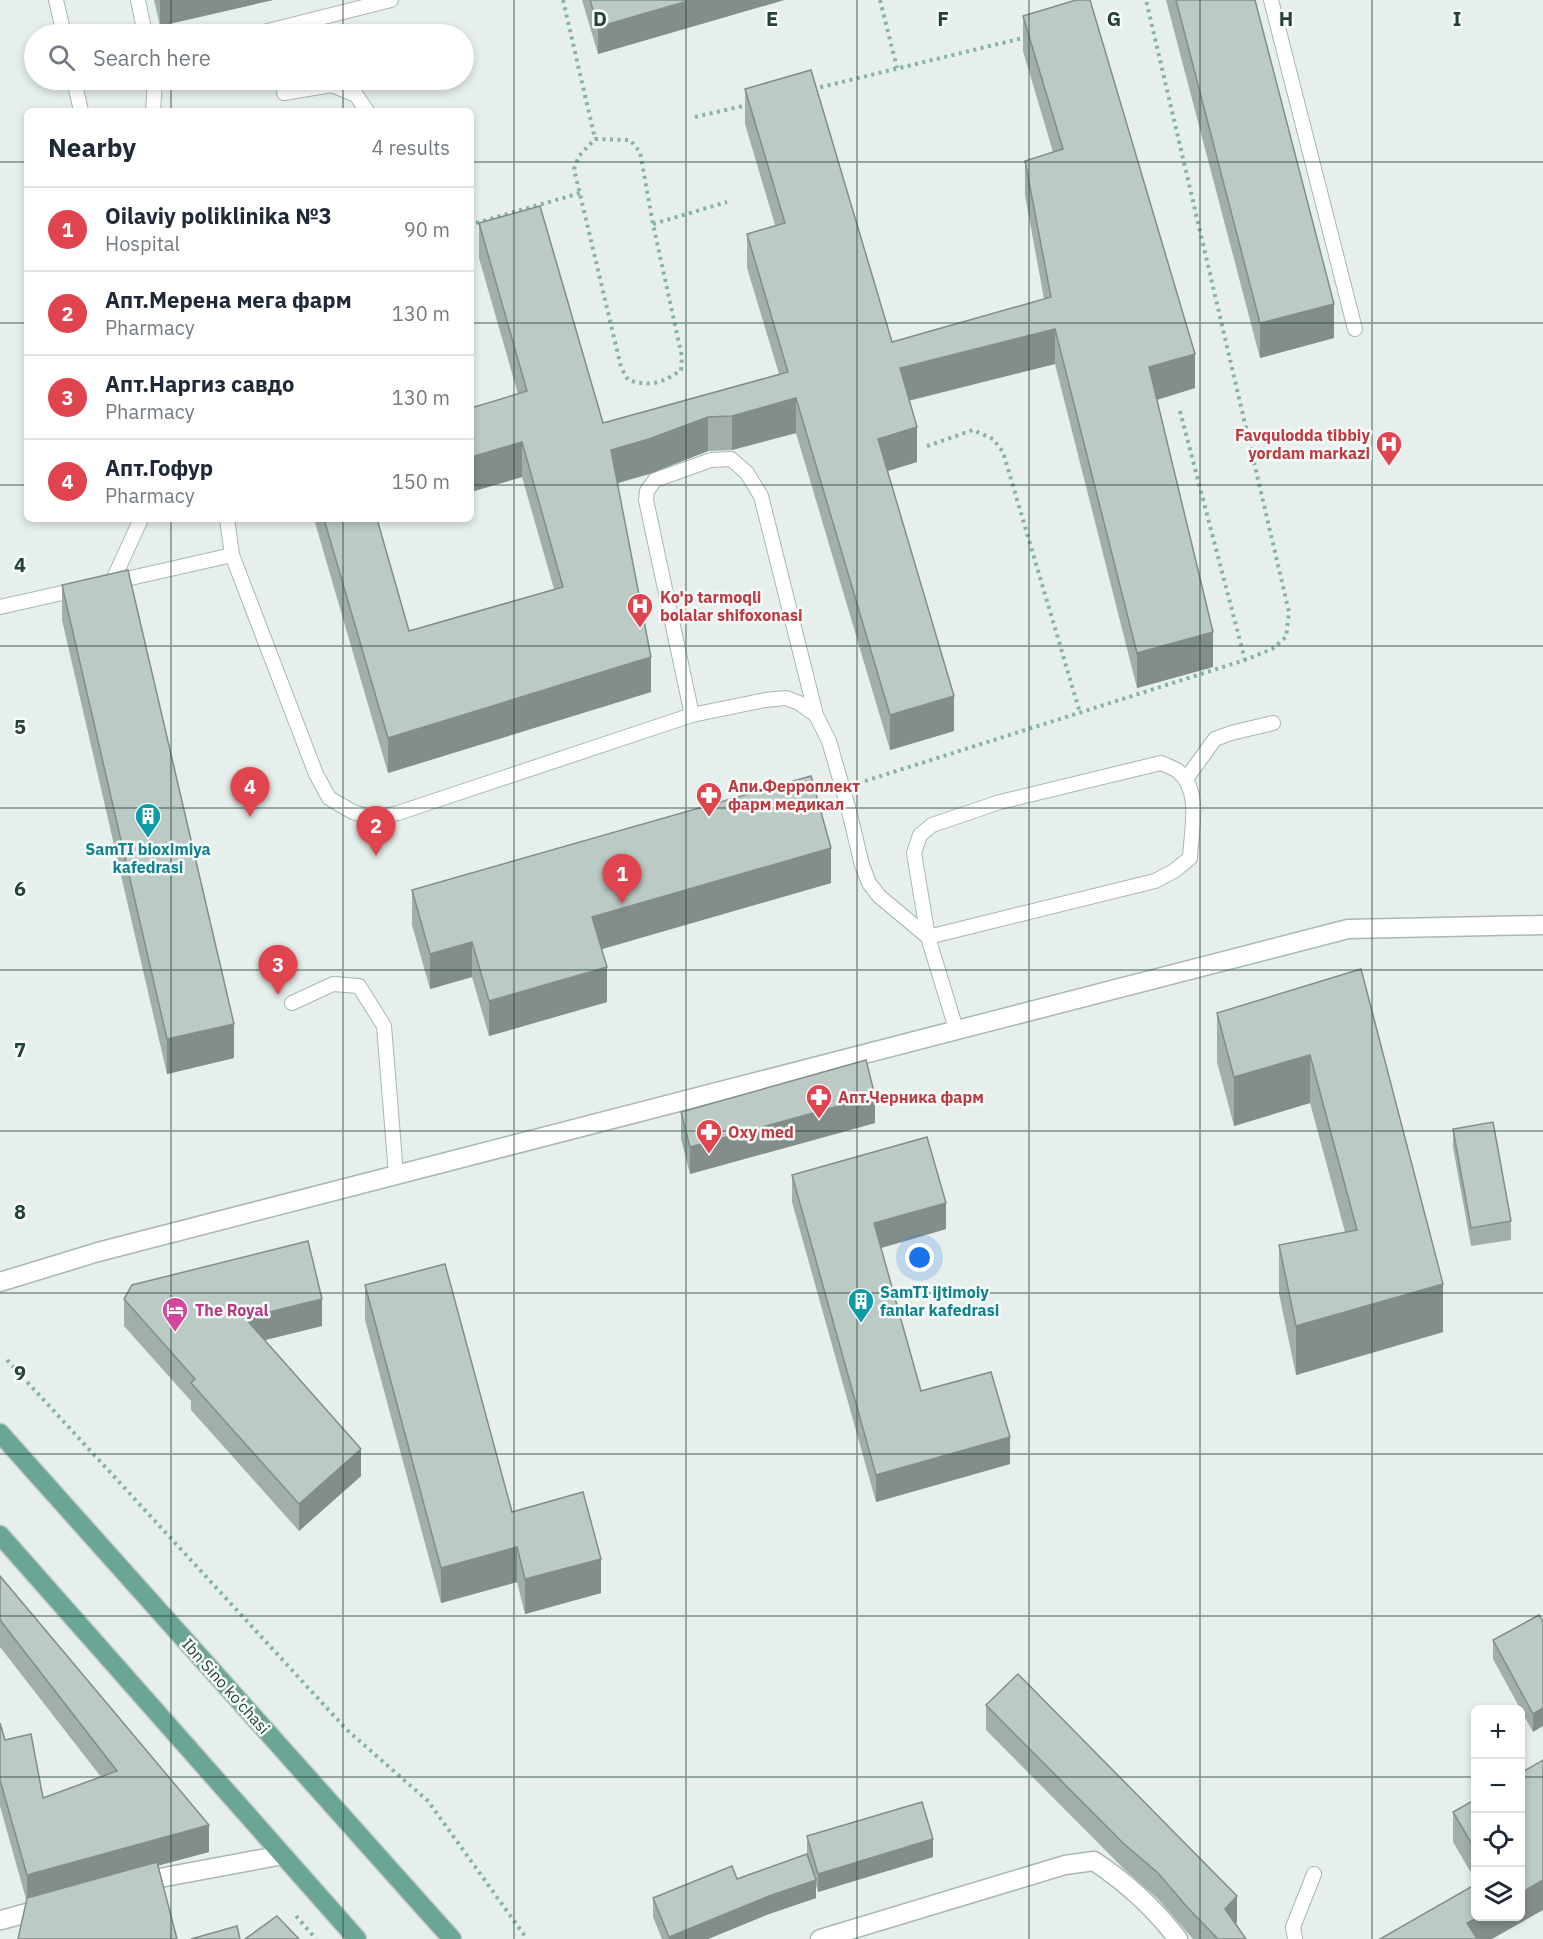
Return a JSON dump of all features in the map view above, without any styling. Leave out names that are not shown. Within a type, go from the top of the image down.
[{"type":"main road","name":"Ibn Sino ko'chasi","points":[[0,1433],[452,1939]]},
{"type":"main road","points":[[0,1535],[357,1939]]},
{"type":"street","points":[[0,1282],[98,1252],[1348,929],[1543,925]]},
{"type":"street","points":[[122,1887],[155,1878],[283,1855]]},
{"type":"street","points":[[820,1939],[1065,1865],[1094,1861],[1122,1880],[1158,1913],[1178,1939]]},
{"type":"street","points":[[1,1920],[67,1902]]},
{"type":"lane","points":[[56,0],[62,24]]},
{"type":"lane","points":[[138,0],[143,24]]},
{"type":"lane","points":[[296,24],[391,0]]},
{"type":"lane","points":[[1270,0],[1355,328]]},
{"type":"lane","points":[[76,90],[80,108]]},
{"type":"lane","points":[[153,108],[154,90]]},
{"type":"lane","points":[[284,93],[302,90]]},
{"type":"lane","points":[[344,90],[356,95],[365,108]]},
{"type":"lane","points":[[692,715],[646,500],[647,491],[655,480],[711,460],[731,459],[747,473],[761,496],[816,715],[829,741],[862,865],[869,883],[879,896],[928,937]]},
{"type":"lane","points":[[101,585],[139,522]]},
{"type":"lane","points":[[227,522],[232,555],[316,774],[329,798],[353,813],[374,818],[398,813],[692,715],[786,698],[799,703],[816,715]]},
{"type":"lane","points":[[0,607],[232,555]]},
{"type":"lane","points":[[1186,779],[1215,739],[1273,723]]},
{"type":"lane","points":[[928,937],[1155,880],[1174,871],[1190,858],[1194,798],[1186,779],[1177,771],[1161,763],[1000,802],[932,825],[920,835],[914,853],[928,937],[956,1029]]},
{"type":"lane","points":[[292,1003],[333,984],[359,987],[384,1026],[396,1174]]},
{"type":"lane","points":[[1295,1939],[1293,1927],[1314,1874]]},
{"type":"path","points":[[563,0],[596,139]]},
{"type":"path","points":[[880,0],[897,68]]},
{"type":"path","points":[[843,788],[1245,660],[1272,649],[1286,637],[1289,612],[1146,0]]},
{"type":"path","points":[[807,90],[1033,36]]},
{"type":"path","points":[[695,117],[751,104]]},
{"type":"path","points":[[596,139],[630,140],[640,152],[682,357],[681,370],[670,378],[644,385],[628,380],[621,367],[574,169],[579,156],[596,139]]},
{"type":"path","points":[[476,223],[580,193]]},
{"type":"path","points":[[653,224],[727,202]]},
{"type":"path","points":[[1180,411],[1245,660]]},
{"type":"path","points":[[927,446],[973,430],[993,439],[1002,452],[1080,713]]},
{"type":"path","points":[[7,1360],[347,1730],[428,1801],[527,1939]]},
{"type":"building","points":[[590,0],[691,0],[598,27]]},
{"type":"building","points":[[1076,0],[1090,0],[1195,354],[1149,367],[1213,632],[1137,653],[1055,329],[900,368],[917,427],[878,439],[954,696],[890,715],[796,398],[732,416],[708,417],[649,439],[611,450],[651,657],[388,738],[325,522],[378,522],[409,631],[563,587],[522,442],[474,456],[474,407],[527,391],[479,223],[540,206],[603,423],[788,372],[747,234],[785,223],[745,89],[811,70],[892,342],[1051,297],[1025,161],[1063,149],[1023,16]]},
{"type":"building","points":[[1176,0],[1255,0],[1334,304],[1260,323]]},
{"type":"building","name":"SamTI bioximiya kafedrasi","points":[[128,570],[234,1024],[167,1039],[62,585]]},
{"type":"building","points":[[811,776],[831,848],[592,917],[607,967],[489,1001],[472,942],[430,954],[412,890]]},
{"type":"building","points":[[1361,969],[1443,1284],[1296,1326],[1279,1245],[1357,1230],[1310,1055],[1234,1077],[1217,1013]]},
{"type":"building","points":[[866,1060],[875,1096],[690,1147],[681,1112]]},
{"type":"building","points":[[1493,1122],[1511,1221],[1471,1228],[1453,1129]]},
{"type":"building","name":"SamTI ijtimoiy fanlar kafedrasi","points":[[927,1137],[946,1203],[874,1223],[921,1391],[991,1372],[1010,1437],[876,1475],[792,1175]]},
{"type":"building","points":[[308,1241],[322,1299],[245,1318],[361,1449],[299,1504],[191,1383],[195,1379],[124,1299],[132,1285]]},
{"type":"building","points":[[445,1264],[512,1512],[583,1492],[601,1559],[525,1579],[517,1547],[441,1568],[365,1285]]},
{"type":"building","points":[[0,1576],[209,1825],[27,1875],[0,1780],[0,1723],[5,1740],[31,1734],[43,1798],[117,1771],[0,1620]]},
{"type":"building","points":[[1539,1615],[1543,1622],[1543,1708],[1533,1714],[1493,1640]]},
{"type":"building","points":[[1018,1674],[1237,1896],[1225,1909],[1246,1939],[1218,1939],[1158,1873],[1122,1842],[986,1705]]},
{"type":"building","points":[[1543,1760],[1543,1880],[1525,1891],[1525,1813],[1525,1771]]},
{"type":"building","points":[[922,1802],[933,1839],[818,1874],[807,1836]]},
{"type":"building","points":[[1471,1802],[1471,1843],[1453,1812]]},
{"type":"building","points":[[807,1854],[816,1880],[769,1896],[669,1937],[653,1898],[732,1866],[737,1879]]},
{"type":"building","points":[[157,1862],[177,1939],[18,1939],[27,1898]]},
{"type":"building","points":[[1471,1887],[1471,1921],[1467,1923],[1477,1939],[1380,1939]]},
{"type":"building","points":[[277,1916],[299,1939],[245,1939]]},
{"type":"building","points":[[237,1926],[240,1939],[191,1939]]},
{"type":"place","name":"Favqulodda tibbiy yordam markazi","points":[[1389,467]]},
{"type":"place","name":"Ko'p tarmoqli bolalar shifoxonasi","points":[[640,629]]},
{"type":"place","name":"Апт.Гофур","points":[[250,817]]},
{"type":"place","name":"Апи.Ферроплект фарм медикал","points":[[709,818]]},
{"type":"place","name":"SamTI bioximiya kafedrasi","points":[[148,839]]},
{"type":"place","name":"Апт.Мерена мега фарм","points":[[376,856]]},
{"type":"place","name":"Oilaviy poliklinika №3","points":[[622,904]]},
{"type":"place","name":"Апт.Наргиз савдо","points":[[278,995]]},
{"type":"place","name":"Апт.Черника фарм","points":[[819,1120]]},
{"type":"place","name":"Oxy med","points":[[709,1155]]},
{"type":"place","name":"SamTI ijtimoiy fanlar kafedrasi","points":[[861,1324]]},
{"type":"place","name":"The Royal","points":[[175,1333]]}]
